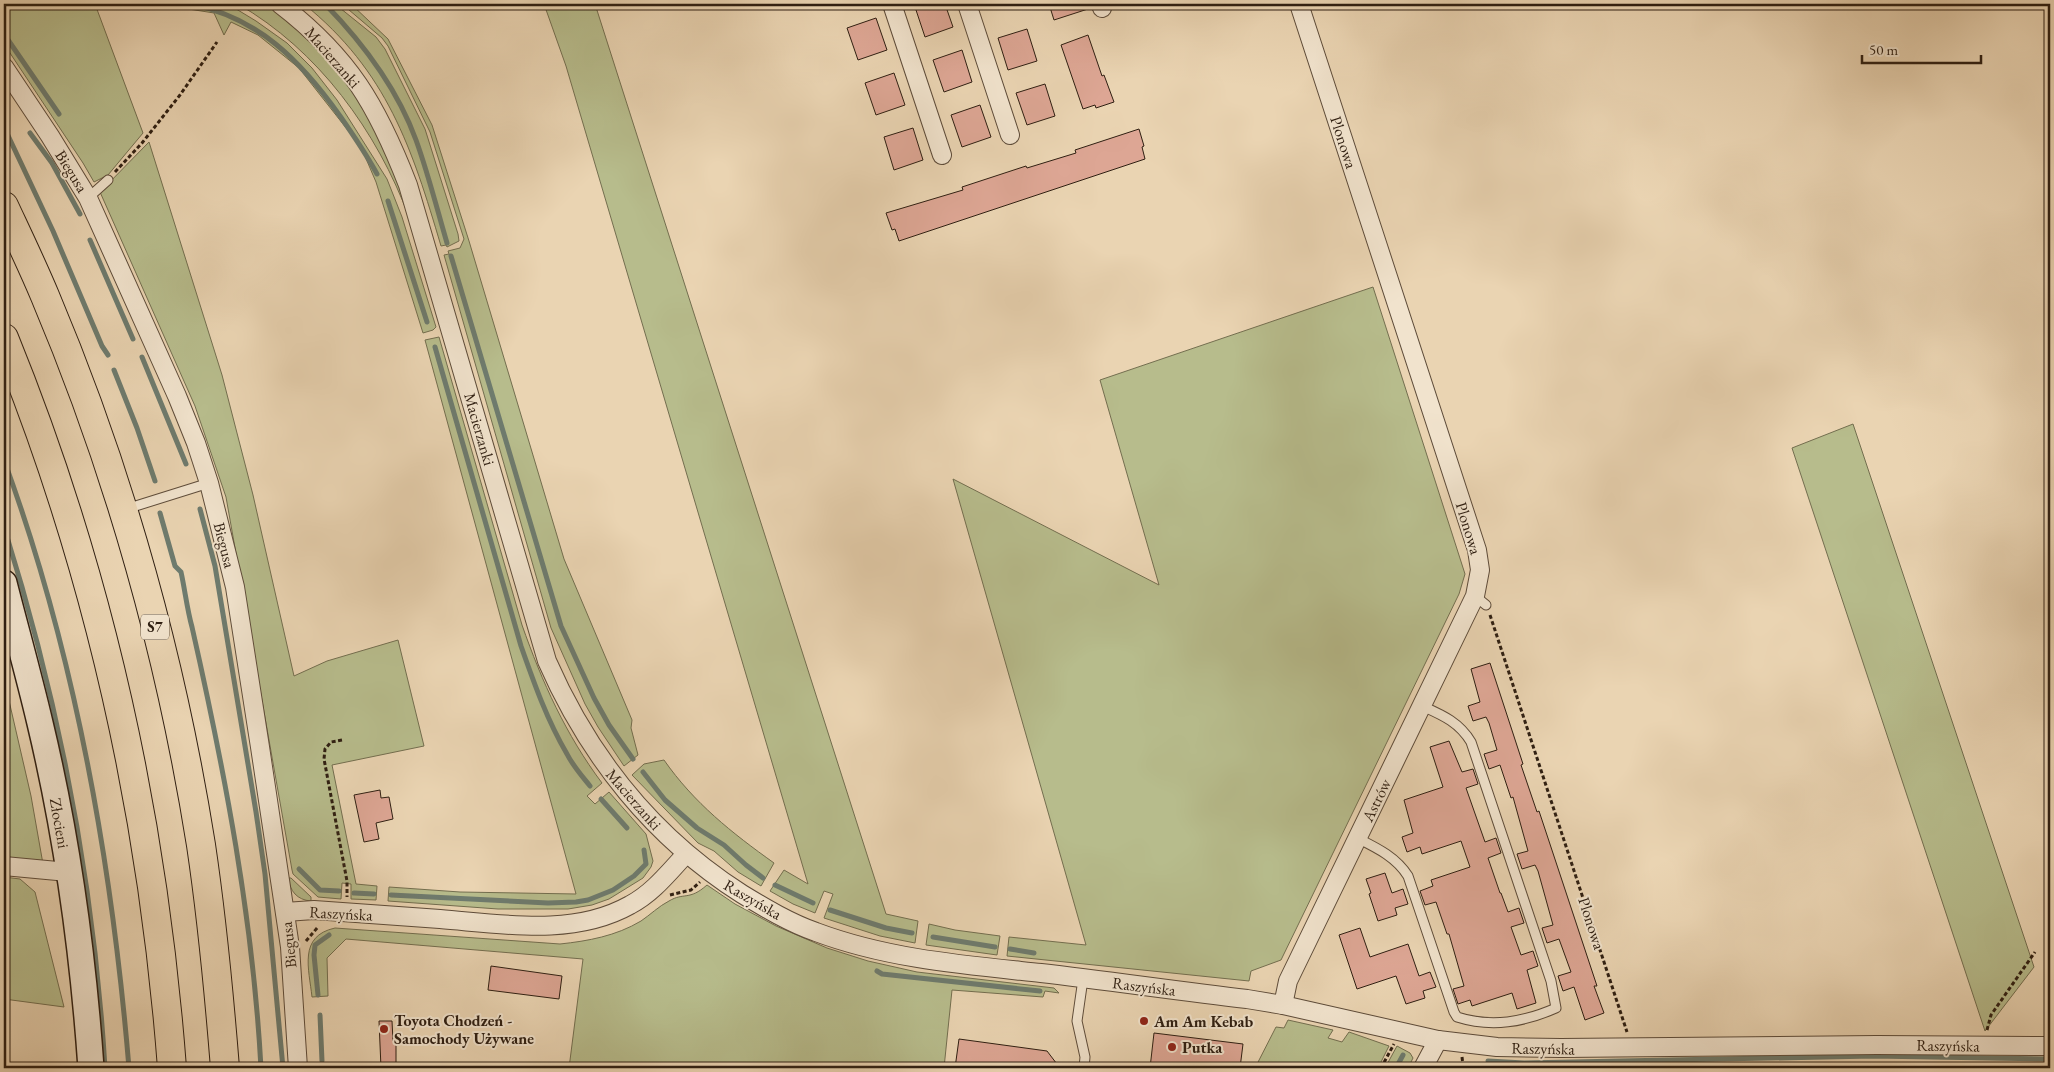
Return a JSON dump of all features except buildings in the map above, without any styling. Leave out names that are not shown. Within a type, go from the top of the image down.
[{"type":"highway","name":"S7","points":[[4,206],[45,296],[83,393],[123,510],[150,607],[174,708],[201,845],[215,951],[225,1068]]},
{"type":"highway","points":[[4,338],[60,491],[101,630],[119,705],[138,796],[150,869],[164,976],[172,1068]]},
{"type":"street","name":"Macierzanki","points":[[280,4],[301,20],[325,43],[352,74],[375,110],[392,143],[408,185],[547,662],[556,682],[592,748],[616,780],[658,827],[686,854]]},
{"type":"street","points":[[892,4],[942,155]]},
{"type":"street","points":[[967,4],[1010,135]]},
{"type":"street","name":"Plonowa","points":[[1298,4],[1477,550],[1480,570],[1480,601]]},
{"type":"street","name":"Biegusa","points":[[4,67],[88,198],[177,396],[196,443],[209,483],[235,587],[285,912],[290,947],[298,1068]]},
{"type":"street","name":"Złocieni","points":[[4,583],[43,733],[68,872],[79,944],[91,1068]]},
{"type":"street","name":"Astrów","points":[[1283,1005],[1288,981],[1357,838],[1422,706],[1480,601]]},
{"type":"street","name":"Raszyńska","points":[[285,912],[314,910],[558,926],[588,922],[631,905],[649,893],[686,854],[724,882],[756,902],[813,931],[870,948],[918,958],[1283,1005],[1438,1040],[1496,1047],[2050,1046]]},
{"type":"street","points":[[4,866],[68,872]]},
{"type":"street","points":[[1423,1068],[1438,1040]]},
{"type":"lane","points":[[88,198],[108,180]]},
{"type":"lane","points":[[123,510],[209,483]]},
{"type":"lane","points":[[1357,838],[1382,850],[1403,867],[1408,876],[1454,1012],[1458,1017],[1470,1021],[1506,1023],[1540,1015],[1556,1008],[1551,981],[1472,742],[1465,732],[1453,721],[1422,706]]},
{"type":"lane","points":[[1083,979],[1077,1021],[1085,1057],[1084,1068]]},
{"type":"path","points":[[108,180],[142,143],[180,95],[216,42]]},
{"type":"path","name":"Plonowa","points":[[1480,601],[1490,612],[1632,1048]]},
{"type":"path","points":[[342,740],[331,742],[325,749],[324,759],[347,881],[348,912]]},
{"type":"path","points":[[1986,1046],[1988,1024],[1991,1016],[2034,952]]},
{"type":"path","points":[[1381,1068],[1396,1040]]},
{"type":"path","points":[[1462,1052],[1462,1063],[1470,1068]]},
{"type":"path","points":[[1791,1068],[1878,1068]]},
{"type":"green space","points":[[259,3],[268,5],[311,41],[331,62],[349,85],[379,136],[391,162],[409,217],[396,185],[380,154],[342,96],[319,69],[294,45],[267,23],[238,4]]},
{"type":"green space","points":[[4,4],[95,4],[143,133],[108,175],[94,182],[4,44]]},
{"type":"green space","points":[[157,4],[228,4],[287,43],[312,68],[337,100],[387,179],[402,217],[436,327],[433,330],[423,333],[376,182],[361,147],[299,68],[258,35],[231,22],[224,35],[214,13]]},
{"type":"green space","points":[[304,4],[335,4],[376,37],[385,49],[425,129],[459,241],[447,247],[446,245],[441,246],[419,176],[393,113],[376,84],[356,56],[333,30]]},
{"type":"green space","points":[[342,4],[351,4],[388,39],[432,125],[469,241],[564,559],[632,720],[631,728],[638,755],[624,766],[585,704],[551,628],[444,255],[449,254],[448,251],[460,248],[464,239],[430,132],[388,46],[382,38]]},
{"type":"green space","points":[[544,4],[595,4],[886,914],[918,921],[915,943],[880,936],[824,918],[833,894],[824,891],[815,913],[793,904],[770,891],[784,870],[808,884],[566,66]]},
{"type":"green space","points":[[149,142],[222,375],[253,495],[294,676],[327,661],[398,640],[424,746],[332,765],[356,884],[377,886],[376,900],[351,899],[351,884],[342,883],[341,899],[318,897],[293,874],[226,497],[195,406],[100,192]]},
{"type":"green space","points":[[1373,287],[1465,574],[1459,594],[1281,960],[1251,971],[1249,981],[1007,956],[1009,937],[1086,945],[953,479],[1159,585],[1100,380]]},
{"type":"green space","points":[[439,337],[522,625],[547,687],[566,727],[602,783],[587,796],[595,804],[609,792],[646,834],[653,861],[643,878],[609,899],[592,905],[568,909],[498,909],[388,901],[389,887],[460,892],[576,894],[425,340]]},
{"type":"green space","points":[[1853,424],[2034,967],[1985,1031],[1792,448]]},
{"type":"green space","points":[[4,679],[31,796],[43,864],[4,858]]},
{"type":"green space","points":[[664,760],[701,804],[743,840],[774,863],[761,886],[738,872],[714,851],[698,843],[632,775],[644,764]]},
{"type":"green space","points":[[4,877],[20,879],[35,892],[64,1007],[4,999]]},
{"type":"green space","points":[[288,878],[291,878],[311,897],[311,901],[302,899],[295,894],[290,887]]},
{"type":"green space","points":[[707,885],[735,904],[776,926],[827,948],[868,961],[917,972],[1054,988],[1059,993],[1045,991],[1043,997],[952,990],[944,1068],[569,1068],[583,959],[346,939],[327,958],[328,996],[312,997],[308,965],[308,955],[311,946],[315,938],[323,932],[335,928],[560,944],[591,939],[622,930],[641,921],[674,898],[691,895]]},
{"type":"green space","points":[[929,924],[955,930],[1000,936],[997,955],[926,945]]},
{"type":"green space","points":[[1288,1020],[1333,1030],[1328,1038],[1342,1042],[1349,1032],[1389,1046],[1378,1068],[1255,1068],[1276,1027],[1284,1028]]},
{"type":"green space","points":[[1397,1046],[1410,1053],[1413,1058],[1408,1068],[1385,1068]]},
{"type":"waterway","points":[[190,4],[214,10],[237,19],[276,44],[310,77],[325,96],[359,144],[377,174]]},
{"type":"waterway","points":[[325,4],[353,34],[378,67],[399,102],[416,140],[447,243]]},
{"type":"waterway","points":[[4,34],[59,114]]},
{"type":"waterway","points":[[4,127],[53,231],[102,346],[108,355]]},
{"type":"waterway","points":[[30,133],[52,163],[80,214]]},
{"type":"waterway","points":[[388,201],[427,322]]},
{"type":"waterway","points":[[90,240],[133,339]]},
{"type":"waterway","points":[[451,256],[561,626],[594,698],[609,725],[633,759]]},
{"type":"waterway","points":[[435,347],[521,646],[553,728],[572,763],[590,786]]},
{"type":"waterway","points":[[142,357],[186,464]]},
{"type":"waterway","points":[[114,370],[155,481]]},
{"type":"waterway","points":[[4,460],[29,533],[51,608],[87,760],[112,914],[129,1068]]},
{"type":"waterway","points":[[200,509],[215,566],[256,812],[265,874],[283,1068]]},
{"type":"waterway","points":[[160,513],[175,566],[181,572],[226,791],[244,901],[257,1012],[261,1068]]},
{"type":"waterway","points":[[4,527],[24,593],[41,660],[71,794],[92,931],[100,999],[105,1068]]},
{"type":"waterway","points":[[643,772],[665,800],[697,828],[724,845],[763,878]]},
{"type":"waterway","points":[[601,799],[627,828]]},
{"type":"waterway","points":[[391,895],[548,903],[588,900],[613,890],[634,876],[646,864],[644,850]]},
{"type":"waterway","points":[[299,869],[320,890],[339,891]]},
{"type":"waterway","points":[[775,885],[813,903]]},
{"type":"waterway","points":[[354,893],[374,894]]},
{"type":"waterway","points":[[830,910],[886,928],[912,933]]},
{"type":"waterway","points":[[318,995],[314,955],[315,945],[329,935]]},
{"type":"waterway","points":[[933,937],[995,947]]},
{"type":"waterway","points":[[1010,949],[1034,953]]},
{"type":"waterway","points":[[877,971],[882,974],[1040,991]]},
{"type":"waterway","points":[[320,1015],[322,1061]]},
{"type":"waterway","points":[[1396,1068],[1403,1055]]},
{"type":"waterway","points":[[1488,1061],[1524,1063],[1873,1056],[2050,1059]]},
{"type":"place","name":"Am Am Kebab","points":[[1144,1021]]},
{"type":"place","name":"Toyota Chodzeń - Samochody Używane","points":[[384,1029]]},
{"type":"place","name":"Putka","points":[[1172,1047]]}]
